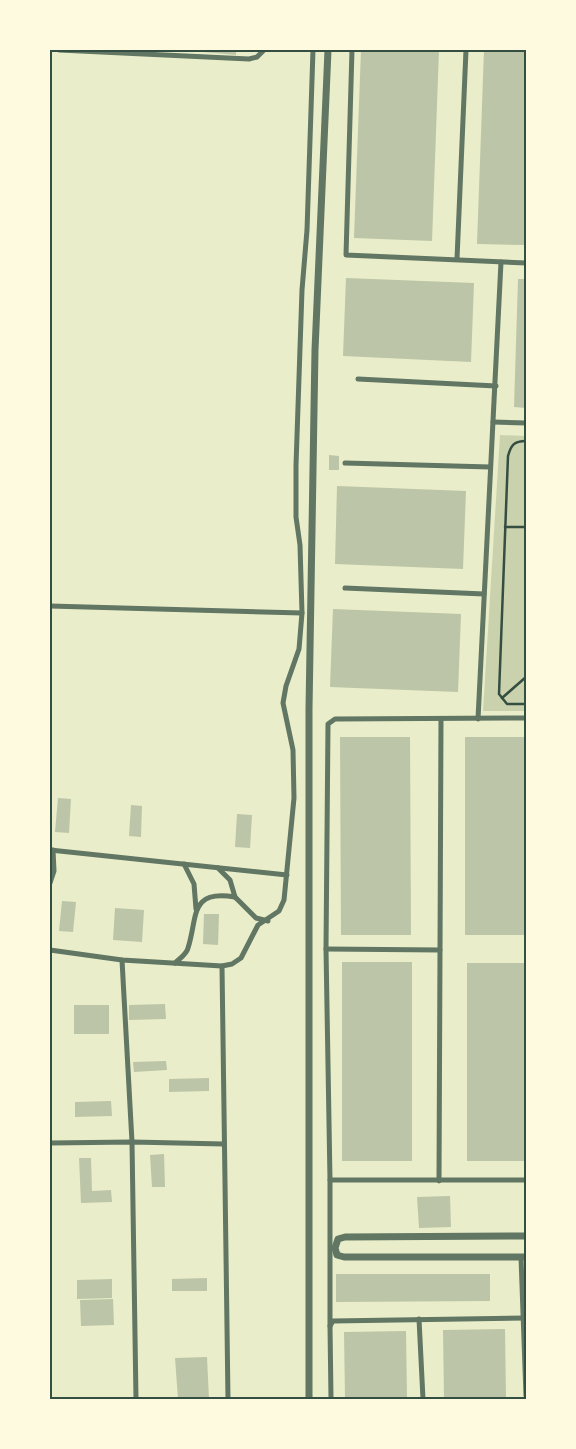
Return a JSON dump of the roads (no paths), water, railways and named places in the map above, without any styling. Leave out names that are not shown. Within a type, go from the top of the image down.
[{"type":"street","points":[[61,50],[164,53],[249,59],[257,57],[264,50]]},
{"type":"street","points":[[50,950],[122,960],[222,966],[232,964],[241,958],[258,925],[268,921],[280,911],[284,900],[294,798],[293,750],[283,703],[286,686],[299,649],[302,613],[300,544],[296,517],[296,465],[302,290],[307,230],[312,50]]},
{"type":"street","points":[[309,1399],[309,709],[315,350],[328,50]]},
{"type":"street","points":[[352,50],[346,255],[526,263]]},
{"type":"street","points":[[457,259],[466,50]]},
{"type":"street","points":[[478,719],[501,262]]},
{"type":"street","points":[[358,379],[496,386]]},
{"type":"street","points":[[493,422],[526,424]]},
{"type":"street","points":[[346,463],[490,467]]},
{"type":"street","points":[[345,588],[484,594]]},
{"type":"street","points":[[50,606],[302,613]]},
{"type":"street","points":[[332,1399],[326,949],[328,724],[335,719],[526,718]]},
{"type":"street","points":[[439,1181],[441,719]]},
{"type":"street","points":[[50,883],[54,871],[51,850],[287,875]]},
{"type":"street","points":[[175,963],[188,951],[196,910],[194,884],[184,864]]},
{"type":"street","points":[[218,868],[230,880],[235,897],[256,918],[268,921]]},
{"type":"street","points":[[196,910],[204,899],[214,896],[235,897]]},
{"type":"street","points":[[326,949],[440,950]]},
{"type":"street","points":[[122,960],[132,1142],[136,1399]]},
{"type":"street","points":[[222,966],[228,1399]]},
{"type":"street","points":[[50,1143],[224,1144]]},
{"type":"street","points":[[330,1180],[526,1180]]},
{"type":"street","points":[[526,1236],[344,1237],[338,1238],[334,1248],[336,1255],[344,1257],[524,1257],[526,1396]]},
{"type":"street","points":[[330,1326],[333,1321],[525,1318]]},
{"type":"street","points":[[419,1319],[423,1399]]}]
